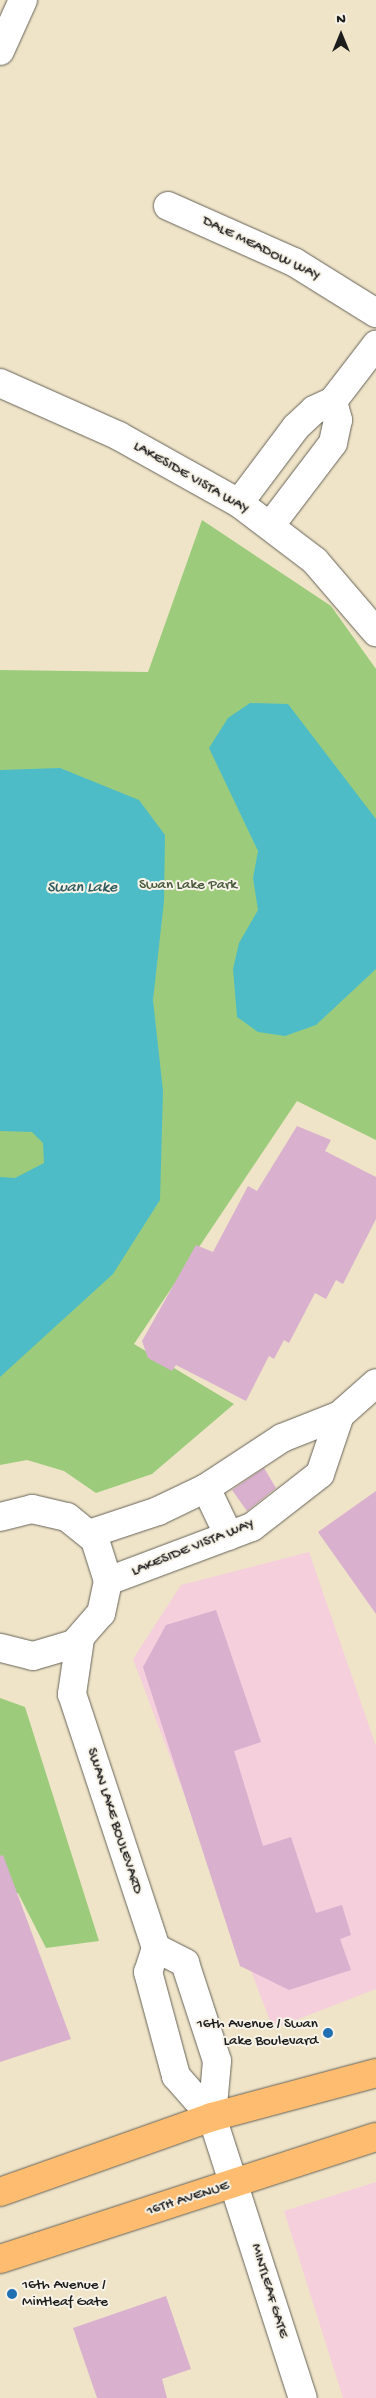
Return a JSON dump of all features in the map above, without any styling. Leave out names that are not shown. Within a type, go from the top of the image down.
[{"type":"main road","points":[[0,2192],[212,2118],[376,2073]]},
{"type":"main road","name":"16TH AVENUE","points":[[0,2260],[236,2184],[376,2136]]},
{"type":"street","points":[[0,51],[13,3]]},
{"type":"street","name":"DALE MEADOW WAY","points":[[168,206],[294,262],[376,313]]},
{"type":"street","points":[[239,503],[296,428],[314,410],[333,401],[376,345]]},
{"type":"street","name":"LAKESIDE VISTA WAY","points":[[0,383],[120,436],[239,503],[315,561],[376,632]]},
{"type":"street","points":[[270,526],[333,443],[338,420],[333,401]]},
{"type":"street","name":"LAKESIDE VISTA WAY","points":[[89,1534],[158,1511],[206,1488],[282,1438],[340,1415],[376,1383]]},
{"type":"street","name":"LAKESIDE VISTA WAY","points":[[108,1581],[252,1527],[320,1474],[340,1415]]},
{"type":"street","points":[[206,1488],[229,1536]]},
{"type":"street","points":[[0,1517],[42,1509],[67,1517],[89,1534],[103,1557],[108,1581],[101,1613],[80,1639],[52,1654],[8,1651]]},
{"type":"street","name":"SWAN LAKE BOULEVARD","points":[[80,1639],[72,1694],[156,1948]]},
{"type":"street","name":"SWAN LAKE BOULEVARD","points":[[8,1651],[42,1666],[72,1694]]},
{"type":"street","points":[[156,1948],[184,1963],[217,2061],[212,2118],[176,2076],[148,1972],[156,1948]]},
{"type":"street","name":"MINTLEAF GATE","points":[[212,2118],[236,2184],[303,2398]]},
{"type":"shaded area","points":[[309,1552],[376,1746],[376,1989],[273,2029],[133,1659],[181,1585]]},
{"type":"shaded area","points":[[376,2182],[376,2398],[343,2398],[284,2211]]},
{"type":"green space","name":"Swan Lake Park","points":[[202,520],[331,606],[376,669],[376,1140],[297,1101],[134,1344],[234,1404],[152,1474],[96,1493],[64,1471],[27,1460],[0,1465],[0,670],[148,672]]},
{"type":"green space","points":[[0,1698],[25,1707],[99,1941],[46,1948],[18,1893],[0,1899]]},
{"type":"water","points":[[250,703],[288,704],[376,819],[376,969],[316,1025],[285,1036],[258,1032],[237,1017],[233,969],[239,943],[258,910],[253,878],[258,851],[209,748],[228,718]]},
{"type":"water","name":"Swan Lake","points":[[60,768],[139,800],[165,835],[164,901],[153,1000],[163,1091],[160,1200],[113,1274],[0,1377],[0,1177],[15,1178],[44,1163],[43,1143],[32,1132],[0,1131],[0,770]]},
{"type":"building","points":[[297,1126],[331,1140],[325,1151],[376,1177],[376,1219],[343,1284],[336,1280],[326,1299],[315,1293],[289,1343],[284,1340],[274,1359],[269,1356],[246,1401],[176,1365],[172,1371],[148,1358],[142,1341],[196,1245],[213,1252],[248,1186],[257,1191]]},
{"type":"building","points":[[264,1468],[276,1488],[247,1511],[232,1490]]},
{"type":"building","points":[[376,1491],[376,1614],[318,1532]]},
{"type":"building","points":[[216,1610],[261,1742],[234,1751],[263,1846],[291,1837],[316,1913],[342,1905],[351,1935],[340,1939],[351,1970],[289,1990],[240,1966],[143,1667],[166,1625]]},
{"type":"building","points":[[3,1855],[71,2039],[0,2062],[0,1856]]},
{"type":"building","points":[[166,2296],[191,2369],[162,2379],[167,2398],[97,2398],[73,2328]]},
{"type":"place","name":"16th Avenue / Swan Lake Boulevard","points":[[328,2033]]},
{"type":"place","name":"16th Avenue / Mintleaf Gate","points":[[12,2294]]}]
